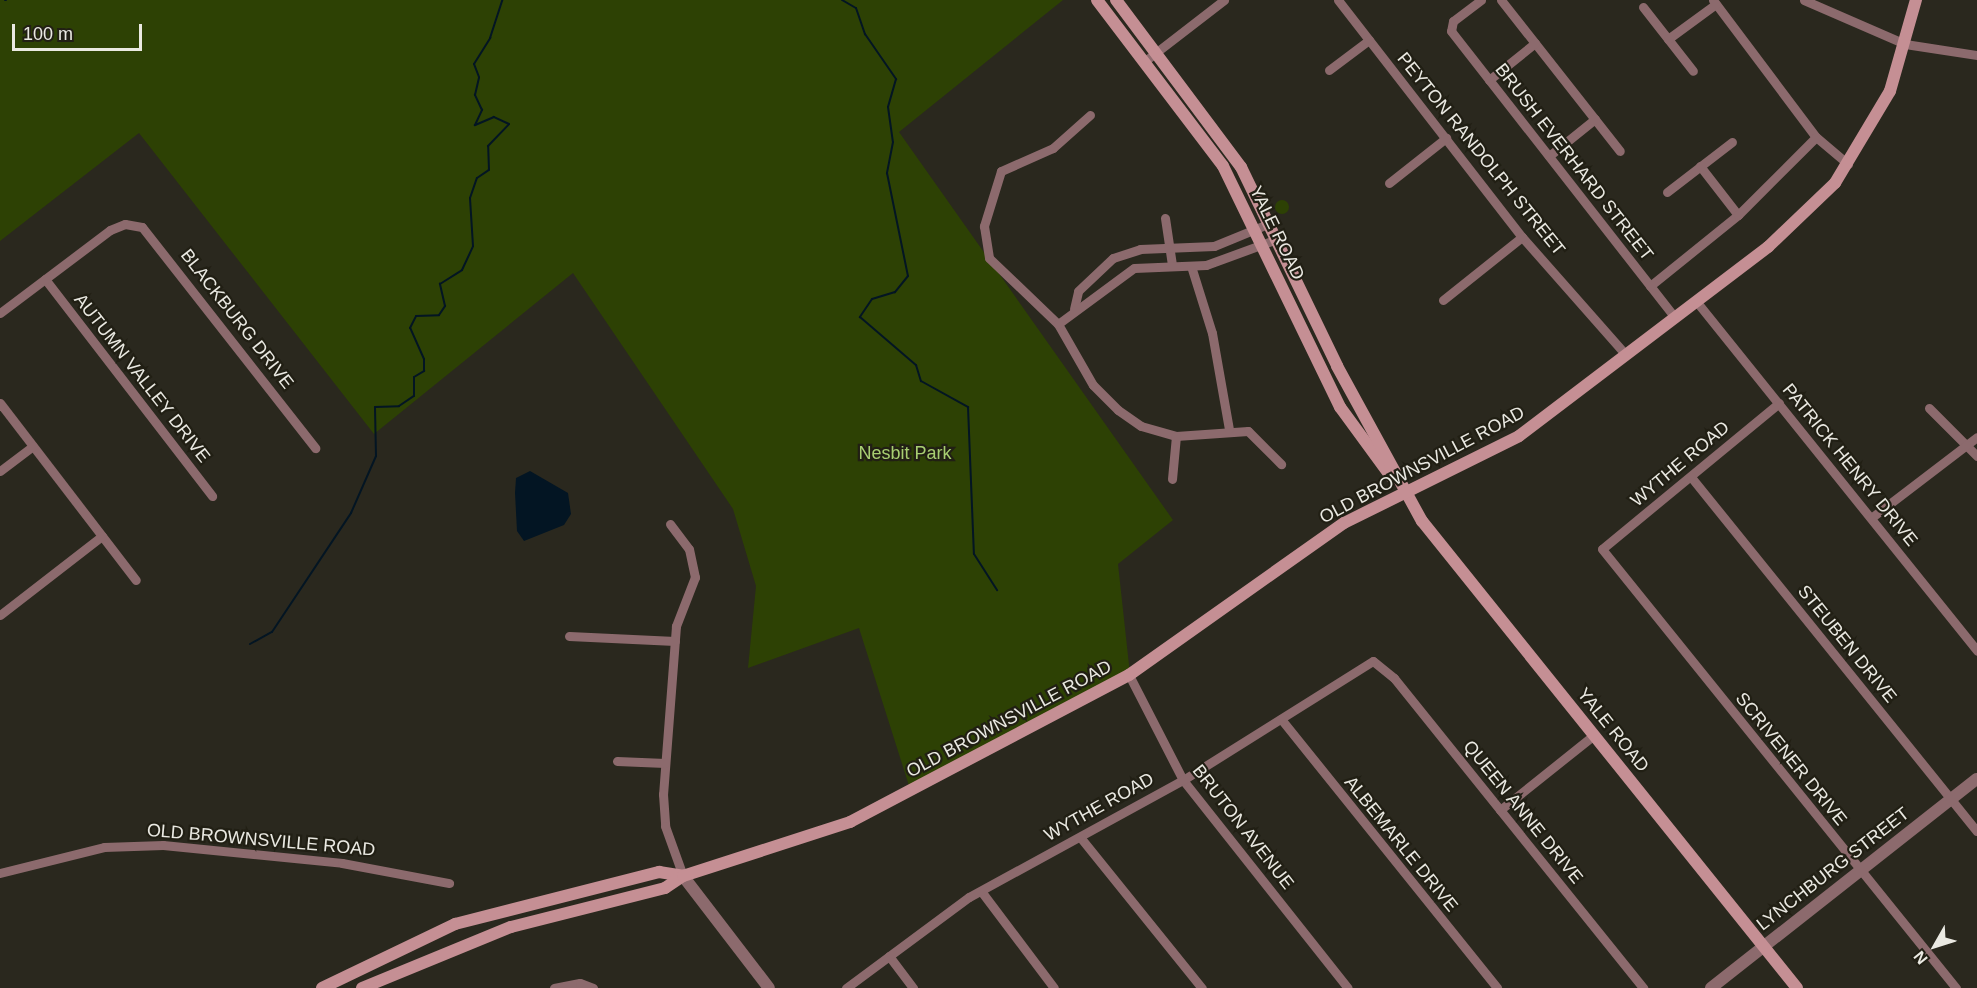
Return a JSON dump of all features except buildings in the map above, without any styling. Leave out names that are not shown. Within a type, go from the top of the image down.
[{"type":"main road","name":"YALE ROAD","points":[[1097,0],[1203,135],[1256,229],[1340,407],[1405,493],[1433,536],[1765,945],[1797,988]]},
{"type":"main road","name":"YALE ROAD","points":[[1116,0],[1219,131],[1270,223],[1405,493]]},
{"type":"main road","name":"OLD BROWNSVILLE ROAD","points":[[683,876],[850,822],[1129,675],[1344,523],[1519,436],[1624,354],[1675,318],[1799,220],[1848,164],[1890,92],[1916,0]]},
{"type":"main road","points":[[322,988],[455,924],[659,872],[683,876]]},
{"type":"main road","points":[[362,988],[511,927],[665,888],[683,876]]},
{"type":"street","points":[[1145,62],[1224,0]]},
{"type":"street","name":"PEYTON RANDOLPH STREET","points":[[1338,0],[1522,237],[1624,354]]},
{"type":"street","name":"BRUSH EVERHARD STREET","points":[[1481,0],[1449,25],[1489,80],[1675,318]]},
{"type":"street","points":[[1501,0],[1620,151]]},
{"type":"street","points":[[1804,0],[1812,6],[1905,44],[1977,55]]},
{"type":"street","points":[[1668,39],[1714,2],[1816,136],[1848,164]]},
{"type":"street","points":[[1807,17],[1812,6]]},
{"type":"street","points":[[1643,7],[1693,71]]},
{"type":"street","points":[[1329,70],[1369,40]]},
{"type":"street","points":[[1489,80],[1535,43]]},
{"type":"street","points":[[1089,115],[1053,148],[1004,167],[991,190],[984,226],[989,258],[1058,324],[1106,400],[1141,426],[1176,436],[1229,429],[1257,436],[1281,464]]},
{"type":"street","points":[[1549,156],[1595,119]]},
{"type":"street","points":[[1650,286],[1738,215],[1816,136]]},
{"type":"street","points":[[1389,183],[1446,138]]},
{"type":"street","points":[[1667,192],[1732,142]]},
{"type":"street","points":[[1700,166],[1738,215]]},
{"type":"street","points":[[1165,218],[1172,265]]},
{"type":"street","points":[[1074,309],[1078,291],[1113,258],[1170,248],[1214,246],[1270,223]]},
{"type":"street","name":"BLACKBURG DRIVE","points":[[45,279],[125,224],[142,226],[315,448]]},
{"type":"street","points":[[1443,300],[1522,237]]},
{"type":"street","points":[[1058,324],[1074,309],[1134,268],[1191,266],[1277,239]]},
{"type":"street","points":[[1191,266],[1212,333],[1229,429]]},
{"type":"street","points":[[0,314],[45,279]]},
{"type":"street","name":"AUTUMN VALLEY DRIVE","points":[[45,279],[212,496]]},
{"type":"street","name":"PATRICK HENRY DRIVE","points":[[1696,301],[1977,651]]},
{"type":"street","points":[[0,403],[136,580]]},
{"type":"street","name":"WYTHE ROAD","points":[[1602,549],[1779,403]]},
{"type":"street","points":[[1929,408],[1968,444],[1977,456]]},
{"type":"street","points":[[1172,479],[1176,436]]},
{"type":"street","points":[[1871,518],[1977,437]]},
{"type":"street","points":[[0,471],[33,446]]},
{"type":"street","name":"STEUBEN DRIVE","points":[[1690,477],[1977,831]]},
{"type":"street","points":[[670,524],[688,549],[695,577],[675,641],[665,763],[665,826],[683,876],[766,987]]},
{"type":"street","points":[[0,615],[102,536]]},
{"type":"street","name":"SCRIVENER DRIVE","points":[[1602,549],[1956,988]]},
{"type":"street","points":[[569,636],[675,641]]},
{"type":"street","name":"WYTHE ROAD","points":[[846,988],[981,891],[1183,780],[1373,661]]},
{"type":"street","name":"QUEEN ANNE DRIVE","points":[[1373,661],[1394,678],[1643,988]]},
{"type":"street","name":"BRUTON AVENUE","points":[[1129,675],[1183,780],[1348,988]]},
{"type":"street","name":"ALBEMARLE DRIVE","points":[[1281,719],[1497,988]]},
{"type":"street","points":[[1500,810],[1594,735]]},
{"type":"street","points":[[617,761],[665,763]]},
{"type":"street","name":"LYNCHBURG STREET","points":[[1711,988],[1977,779]]},
{"type":"street","points":[[1080,837],[1202,988]]},
{"type":"street","name":"OLD BROWNSVILLE ROAD","points":[[0,873],[104,847],[163,845],[342,863],[449,883]]},
{"type":"street","points":[[981,891],[1054,988]]},
{"type":"street","points":[[889,956],[913,988]]},
{"type":"street","points":[[554,988],[580,983],[593,988]]},
{"type":"green space","name":"Nesbit Park","points":[[0,0],[1063,0],[899,132],[1173,520],[1118,564],[1130,674],[911,792],[859,628],[748,668],[756,586],[733,509],[573,273],[374,434],[139,133],[0,241]]},
{"type":"green space","points":[[1282,200],[1287,202],[1289,207],[1287,212],[1282,214],[1277,212],[1275,207],[1277,202]]},
{"type":"water","points":[[530,471],[568,493],[571,514],[564,525],[524,541],[517,531],[516,478]]},
{"type":"waterway","points":[[250,644],[272,632],[351,513],[376,456],[375,407],[399,406],[414,396],[414,377],[424,371],[424,359],[410,328],[416,316],[439,315],[445,306],[440,284],[462,270],[473,246],[470,198],[477,178],[489,170],[488,146],[509,124],[494,117],[475,125],[482,110],[475,95],[479,77],[474,64],[490,38],[502,0]]},
{"type":"waterway","points":[[842,0],[856,8],[865,34],[896,79],[888,107],[893,142],[887,173],[908,276],[895,292],[872,299],[860,317],[916,365],[921,381],[968,407],[974,554],[997,590]]}]
